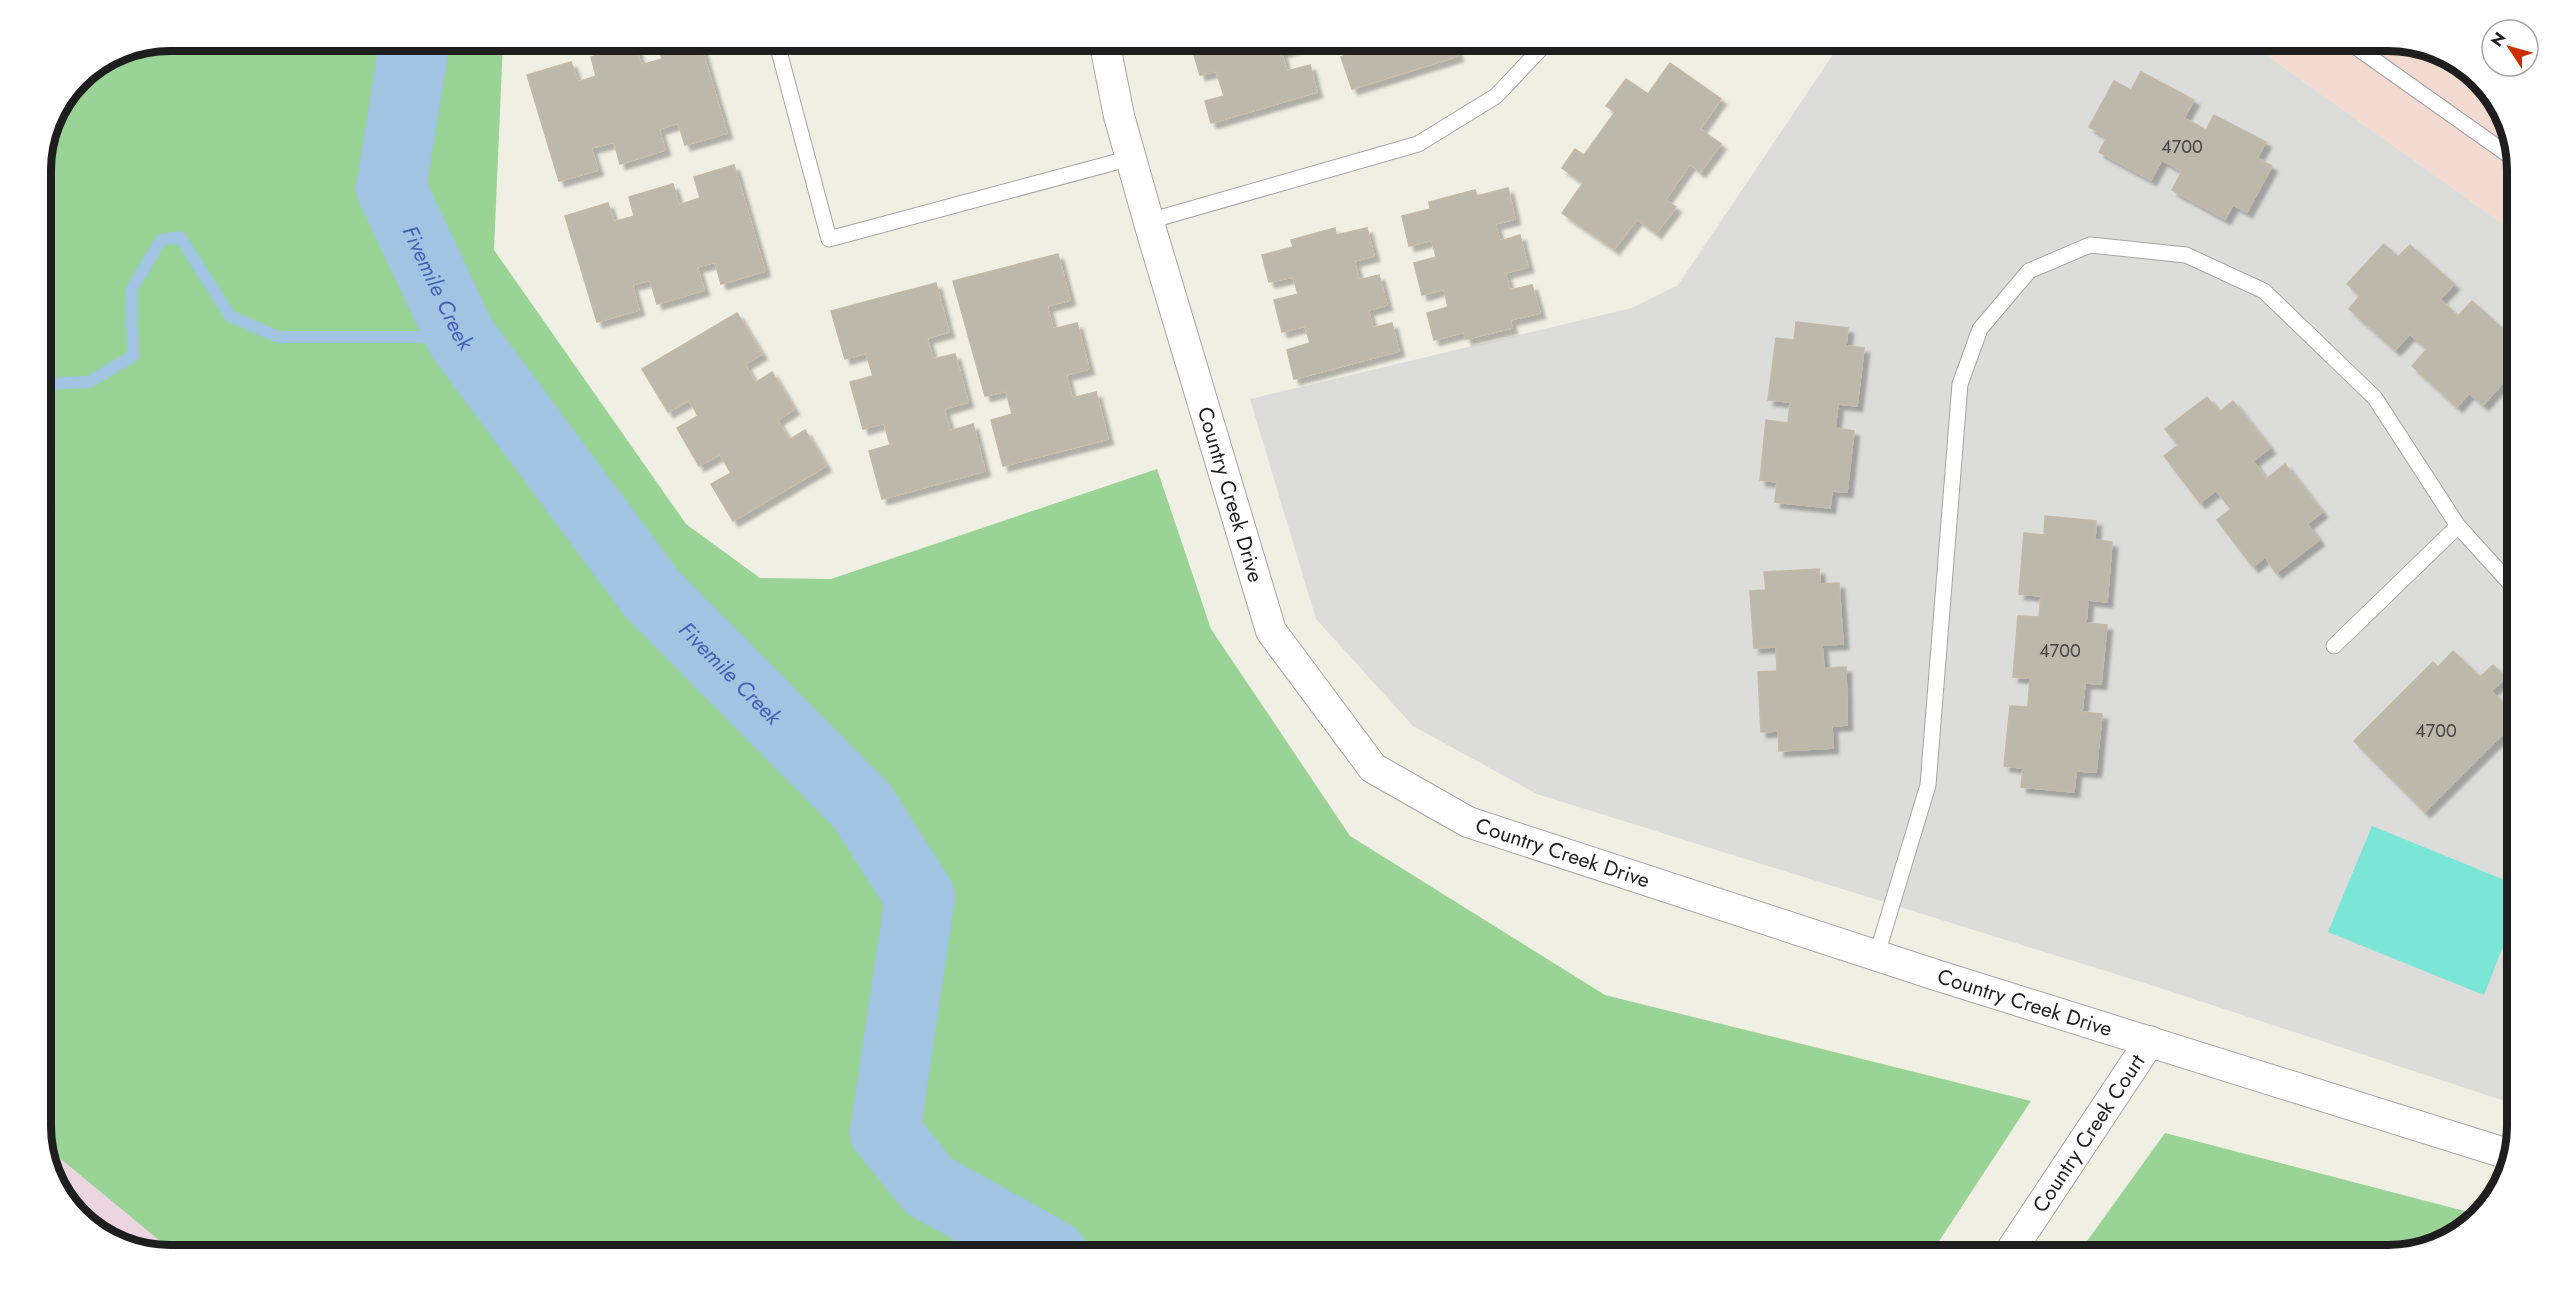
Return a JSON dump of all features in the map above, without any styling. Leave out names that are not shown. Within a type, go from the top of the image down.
[{"type":"street","name":"Country Creek Drive","points":[[1107,51],[1131,158],[1271,631],[1373,768],[1468,822],[2504,1153]]},
{"type":"street","name":"Country Creek Court","points":[[2015,1245],[2150,1041]]},
{"type":"lane","points":[[779,51],[829,239],[1131,158]]},
{"type":"lane","points":[[1149,221],[1418,144],[1496,96],[1539,51]]},
{"type":"lane","points":[[2362,51],[2506,153]]},
{"type":"lane","points":[[1877,954],[1928,785],[1960,384],[1980,329],[2029,271],[2091,245],[2186,255],[2264,291],[2375,398],[2458,526],[2507,580]]},
{"type":"lane","points":[[2334,646],[2458,526]]},
{"type":"shaded area","points":[[1835,51],[2261,51],[2507,227],[2507,1102],[2157,987],[1537,794],[1413,726],[1316,619],[1250,399],[1632,308],[1678,285]]},
{"type":"shaded area","points":[[2261,51],[2395,51],[2426,57],[2454,71],[2487,104],[2501,132],[2507,163],[2507,227]]},
{"type":"shaded area","points":[[2372,826],[2507,881],[2507,936],[2484,995],[2328,932]]},
{"type":"shaded area","points":[[54,1154],[164,1245],[139,1241],[104,1225],[71,1192]]},
{"type":"green space","points":[[163,51],[503,51],[494,250],[686,524],[760,578],[831,579],[1157,469],[1211,629],[1350,836],[1605,995],[2031,1101],[1937,1245],[164,1245],[54,1154],[51,1133],[51,163],[55,139],[63,118],[86,86],[104,71],[125,60]]},
{"type":"green space","points":[[2165,1133],[2469,1212],[2440,1233],[2403,1244],[2084,1245]]},
{"type":"building","points":[[611,51],[637,51],[641,65],[662,59],[659,51],[702,51],[727,133],[685,145],[678,123],[659,129],[665,150],[620,164],[614,142],[591,148],[598,170],[559,181],[527,75],[571,62],[578,82],[596,76],[591,57]]},
{"type":"building","points":[[1193,51],[1284,51],[1281,52],[1287,71],[1310,65],[1317,92],[1211,123],[1205,101],[1224,96],[1216,71],[1200,75]]},
{"type":"building","points":[[1359,51],[1456,51],[1458,56],[1352,89],[1341,57]]},
{"type":"building","points":[[1670,63],[1721,99],[1700,129],[1721,144],[1700,172],[1690,164],[1665,200],[1676,207],[1656,233],[1637,219],[1614,249],[1562,213],[1583,183],[1562,168],[1575,149],[1584,155],[1615,112],[1606,106],[1626,79],[1648,94]]},
{"type":"building","points":[[2141,72],[2194,100],[2184,118],[2206,130],[2214,115],[2266,142],[2257,158],[2272,166],[2247,212],[2233,205],[2225,219],[2172,190],[2182,171],[2162,160],[2151,180],[2099,152],[2107,137],[2089,127],[2114,81],[2131,90]]},
{"type":"building","points":[[734,165],[765,271],[721,284],[715,262],[697,267],[704,290],[657,304],[650,280],[632,285],[639,310],[597,322],[565,216],[608,203],[614,222],[634,216],[629,197],[673,184],[679,205],[700,198],[694,177]]},
{"type":"building","points":[[1508,188],[1515,219],[1495,224],[1500,241],[1520,235],[1528,267],[1505,273],[1510,290],[1532,285],[1540,313],[1510,320],[1512,328],[1466,339],[1464,332],[1434,340],[1427,313],[1448,307],[1444,289],[1422,295],[1414,263],[1436,257],[1432,240],[1409,246],[1402,216],[1430,209],[1429,202],[1475,190],[1477,196]]},
{"type":"building","points":[[1335,228],[1336,235],[1367,228],[1374,256],[1354,261],[1359,280],[1379,275],[1387,305],[1368,310],[1373,328],[1392,323],[1399,351],[1294,379],[1287,350],[1310,343],[1305,326],[1282,332],[1274,300],[1298,294],[1293,277],[1269,282],[1262,255],[1293,247],[1291,240]]},
{"type":"building","points":[[2384,244],[2398,257],[2410,245],[2454,284],[2440,299],[2458,316],[2472,301],[2507,333],[2507,349],[2504,352],[2507,355],[2507,378],[2483,405],[2469,393],[2457,407],[2412,366],[2427,349],[2410,334],[2395,350],[2349,309],[2360,296],[2347,284]]},
{"type":"building","points":[[1058,254],[1070,300],[1047,306],[1053,329],[1077,323],[1089,369],[1066,375],[1072,398],[1096,392],[1108,439],[1003,466],[991,420],[1012,414],[1006,391],[985,396],[953,281]]},
{"type":"building","points":[[936,283],[949,332],[927,338],[933,359],[955,354],[968,402],[944,409],[950,431],[973,424],[985,471],[882,499],[869,451],[890,445],[884,423],[863,429],[850,382],[873,376],[866,353],[845,359],[831,311]]},
{"type":"building","points":[[737,313],[762,354],[745,364],[755,383],[772,372],[794,409],[777,420],[789,440],[805,430],[826,466],[733,521],[711,484],[731,473],[720,454],[699,466],[677,428],[698,416],[689,400],[668,412],[642,369]]},
{"type":"building","points":[[1796,322],[1848,328],[1846,346],[1864,348],[1857,406],[1838,404],[1835,428],[1854,431],[1847,492],[1832,491],[1830,508],[1775,502],[1777,482],[1760,480],[1766,420],[1788,423],[1790,402],[1768,400],[1776,338],[1794,340]]},
{"type":"building","points":[[2207,397],[2219,412],[2233,401],[2270,448],[2253,461],[2266,479],[2285,464],[2322,512],[2307,524],[2319,540],[2276,573],[2265,557],[2253,567],[2217,520],[2231,509],[2216,490],[2200,503],[2164,456],[2178,445],[2165,429]]},
{"type":"building","points":[[2045,516],[2096,521],[2095,540],[2112,542],[2107,602],[2088,600],[2086,623],[2107,625],[2101,684],[2085,683],[2082,712],[2102,714],[2096,772],[2076,771],[2074,792],[2021,787],[2023,768],[2004,766],[2010,706],[2028,707],[2030,678],[2013,677],[2018,616],[2039,617],[2041,596],[2019,594],[2024,533],[2044,535]]},
{"type":"building","points":[[1819,569],[1820,584],[1839,583],[1843,644],[1822,645],[1824,668],[1846,667],[1847,725],[1832,726],[1833,748],[1779,751],[1778,731],[1761,732],[1758,672],[1777,671],[1776,647],[1754,648],[1750,591],[1766,590],[1764,572]]},
{"type":"building","points":[[2453,651],[2480,677],[2493,665],[2506,677],[2491,691],[2507,707],[2507,730],[2425,812],[2354,741],[2433,662],[2438,667]]},
{"type":"waterway","name":"Fivemile Creek","points":[[413,51],[391,188],[461,337],[652,594],[862,806],[920,897],[885,1132],[929,1186],[1035,1245]]},
{"type":"waterway","points":[[51,384],[89,382],[133,356],[131,290],[161,240],[180,237],[230,316],[278,337],[461,337]]}]
